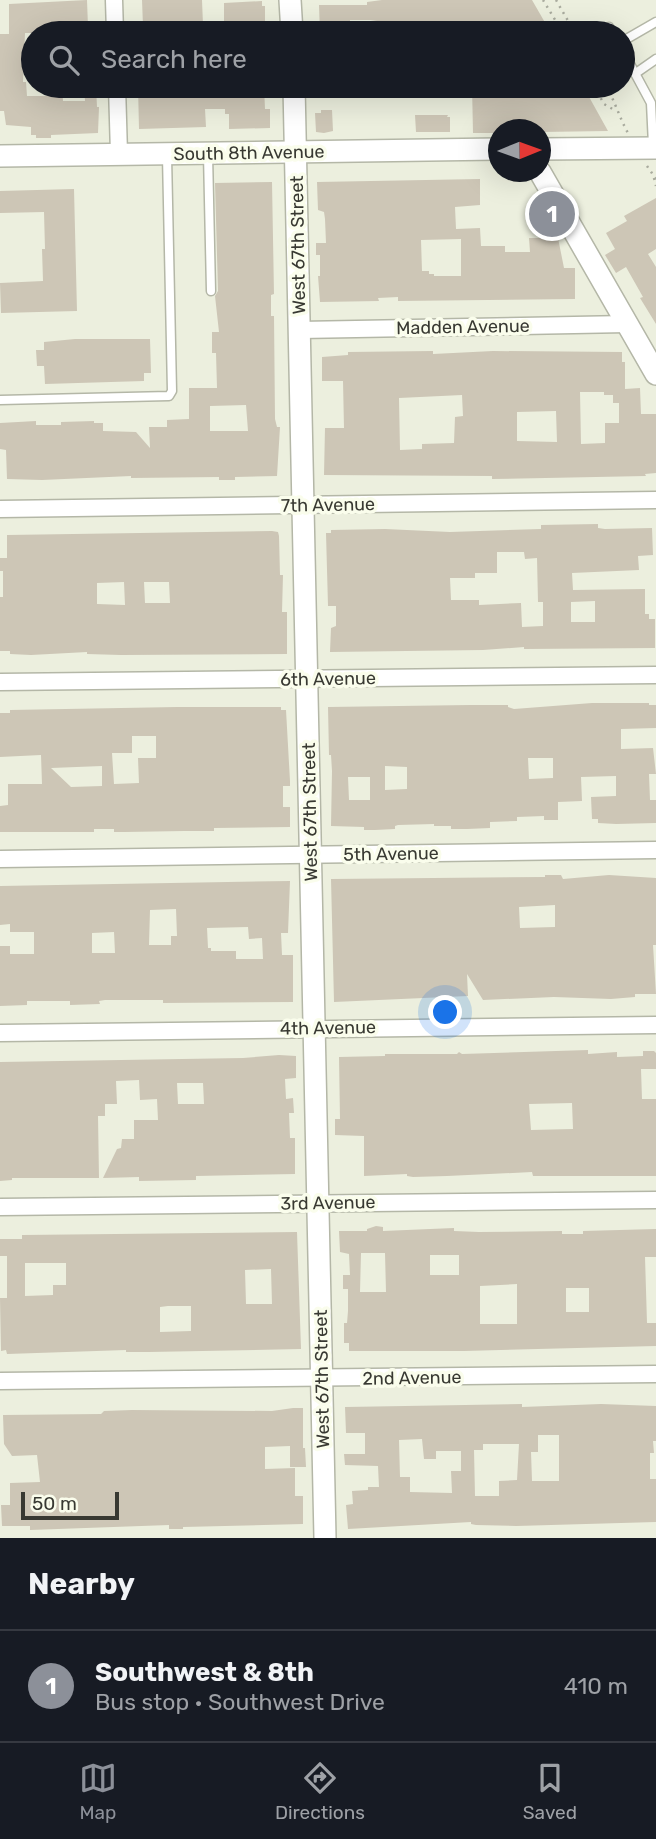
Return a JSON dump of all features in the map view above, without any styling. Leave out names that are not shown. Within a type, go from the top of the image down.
[{"type":"street","points":[[114,0],[115,21]]},
{"type":"street","points":[[290,0],[291,21]]},
{"type":"street","points":[[117,98],[119,154]]},
{"type":"street","name":"West 67th Street","points":[[294,98],[325,1538]]},
{"type":"street","points":[[551,149],[655,148]]},
{"type":"street","name":"South 8th Avenue","points":[[0,156],[488,149]]},
{"type":"street","points":[[546,182],[656,374]]},
{"type":"street","name":"Madden Avenue","points":[[300,330],[627,324]]},
{"type":"street","name":"7th Avenue","points":[[0,509],[656,500]]},
{"type":"street","name":"6th Avenue","points":[[0,682],[656,675]]},
{"type":"street","name":"5th Avenue","points":[[0,859],[656,850]]},
{"type":"street","name":"4th Avenue","points":[[0,1033],[656,1025]]},
{"type":"street","name":"3rd Avenue","points":[[0,1207],[656,1200]]},
{"type":"street","name":"2nd Avenue","points":[[0,1381],[656,1374]]},
{"type":"lane","points":[[635,34],[656,22]]},
{"type":"lane","points":[[655,148],[652,108],[636,73],[656,59]]},
{"type":"lane","points":[[208,153],[211,291]]},
{"type":"lane","points":[[0,400],[169,396],[172,391],[167,154]]},
{"type":"path","points":[[543,0],[556,21]]},
{"type":"path","points":[[556,0],[568,21]]},
{"type":"path","points":[[600,98],[604,104],[616,111],[613,98]]},
{"type":"path","points":[[655,179],[656,186]]},
{"type":"building","points":[[87,0],[88,21],[21,21],[21,98],[85,101],[85,98],[97,98],[98,133],[36,138],[36,135],[31,135],[31,127],[6,125],[4,111],[0,111],[0,34],[9,34],[9,4]]},
{"type":"building","points":[[142,0],[202,0],[203,21],[143,21]]},
{"type":"building","points":[[532,0],[544,21],[320,21],[319,5],[367,5],[367,2]]},
{"type":"building","points":[[262,1],[262,6],[265,6],[265,21],[224,21],[224,3]]},
{"type":"building","points":[[138,98],[265,98],[265,109],[270,109],[270,128],[229,129],[229,114],[225,114],[225,109],[205,109],[206,127],[139,129]]},
{"type":"building","points":[[472,98],[590,98],[608,131],[551,132],[551,119],[488,119],[488,133],[473,133]]},
{"type":"building","points":[[321,110],[332,110],[333,131],[316,132],[315,113],[321,113]]},
{"type":"building","points":[[415,115],[448,115],[450,132],[416,132]]},
{"type":"building","points":[[480,179],[480,205],[455,207],[456,229],[480,228],[481,246],[505,246],[505,252],[530,252],[529,238],[558,238],[564,268],[575,268],[575,299],[398,301],[398,297],[378,298],[379,301],[320,302],[320,255],[316,255],[316,243],[326,243],[324,212],[318,210],[317,182]],"holes":[[[461,239],[461,276],[434,276],[429,274],[429,271],[422,271],[421,240]]]},
{"type":"building","points":[[272,182],[274,294],[271,295],[271,316],[274,316],[275,419],[277,427],[280,427],[277,476],[235,477],[235,480],[219,480],[219,477],[131,476],[7,479],[6,450],[0,449],[0,423],[36,421],[36,425],[61,425],[61,422],[94,421],[103,423],[103,431],[136,432],[150,448],[149,427],[167,427],[167,420],[189,419],[189,388],[217,388],[216,353],[212,353],[212,332],[219,332],[215,296],[218,291],[215,183]],"holes":[[[246,405],[248,431],[210,431],[210,406]]]},
{"type":"building","points":[[74,189],[77,311],[1,313],[0,283],[43,281],[42,249],[45,249],[44,212],[0,213],[0,191]]},
{"type":"building","points":[[656,198],[656,249],[648,254],[656,267],[656,324],[626,267],[616,273],[605,255],[615,249],[606,233],[627,221],[624,216]]},
{"type":"building","points":[[75,339],[150,339],[151,373],[144,373],[144,381],[45,384],[44,366],[37,366],[36,350],[44,350],[44,342]]},
{"type":"building","points":[[348,352],[622,352],[622,362],[625,362],[625,389],[640,388],[641,414],[656,414],[656,473],[645,474],[646,476],[492,479],[492,476],[324,475],[325,428],[344,428],[343,381],[322,381],[322,357],[348,355]],"holes":[[[580,392],[604,392],[604,395],[613,395],[613,403],[619,403],[619,423],[605,423],[605,443],[581,444]],[[462,395],[463,416],[455,417],[454,443],[422,444],[422,449],[400,450],[399,398]],[[556,411],[557,442],[517,441],[517,412]]]},
{"type":"building","points":[[598,524],[598,528],[605,529],[652,528],[653,555],[638,556],[639,570],[572,573],[573,590],[645,589],[645,614],[649,614],[649,619],[655,619],[655,648],[524,647],[330,652],[331,628],[336,626],[336,606],[328,606],[326,533],[331,533],[331,530],[450,532],[541,529],[541,525]],"holes":[[[497,552],[524,552],[525,559],[537,558],[538,602],[543,602],[543,626],[522,627],[521,603],[479,605],[479,600],[451,600],[450,578],[475,578],[475,573],[497,573]],[[595,601],[595,622],[571,622],[571,602]]]},
{"type":"building","points":[[278,532],[280,575],[283,575],[282,612],[287,612],[287,654],[121,655],[87,652],[31,655],[0,651],[3,571],[0,571],[0,558],[7,558],[7,535]],"holes":[[[124,582],[125,605],[97,604],[97,583]],[[144,582],[169,582],[170,603],[145,603]]]},
{"type":"building","points":[[592,703],[656,705],[656,728],[621,729],[621,749],[653,748],[656,774],[649,774],[650,800],[656,800],[656,823],[598,823],[598,819],[592,819],[591,797],[616,796],[616,776],[581,777],[582,801],[558,802],[558,820],[544,820],[544,816],[517,817],[517,821],[490,822],[490,828],[467,829],[451,829],[451,826],[434,824],[398,825],[395,829],[375,830],[331,826],[332,771],[328,707],[508,705],[514,709]],"holes":[[[528,758],[553,758],[553,778],[529,779]],[[385,766],[407,767],[407,789],[385,790]],[[348,777],[370,777],[370,800],[349,800]]]},
{"type":"building","points":[[281,707],[281,710],[286,710],[290,781],[290,786],[283,786],[283,807],[290,807],[290,827],[214,828],[214,831],[114,832],[114,829],[94,829],[94,832],[0,832],[0,806],[8,805],[8,784],[42,784],[41,755],[0,757],[0,713],[10,713],[10,710]],"holes":[[[132,736],[156,736],[156,758],[138,758],[139,783],[114,784],[112,753],[132,753]],[[102,766],[102,786],[71,787],[51,768]]]},
{"type":"building","points":[[561,875],[563,879],[609,875],[656,878],[656,945],[653,945],[656,994],[635,994],[635,997],[611,999],[554,997],[483,1000],[467,974],[468,996],[334,1002],[331,879]],"holes":[[[555,905],[555,927],[520,928],[519,907]]]},
{"type":"building","points":[[290,881],[288,933],[281,933],[282,955],[293,955],[293,1002],[163,1003],[163,1000],[105,1000],[99,1001],[100,1004],[70,1005],[70,1001],[27,1001],[27,1005],[0,1006],[0,946],[10,946],[10,954],[34,954],[34,932],[10,932],[10,924],[0,925],[0,886]],"holes":[[[176,909],[177,936],[171,936],[171,945],[149,945],[150,910]],[[248,927],[249,939],[262,938],[263,959],[236,959],[236,951],[211,951],[211,948],[208,948],[207,928]],[[114,932],[115,953],[92,953],[92,933]]]},
{"type":"building","points":[[588,1050],[588,1054],[617,1052],[617,1057],[643,1056],[643,1051],[654,1051],[656,1069],[641,1069],[642,1099],[656,1099],[656,1176],[533,1176],[532,1172],[413,1177],[407,1174],[364,1176],[364,1136],[335,1135],[335,1119],[340,1119],[339,1057]],"holes":[[[572,1103],[573,1129],[531,1130],[529,1104]]]},
{"type":"building","points":[[296,1056],[296,1078],[285,1079],[286,1099],[293,1098],[294,1113],[289,1113],[290,1138],[295,1138],[295,1174],[196,1176],[196,1180],[139,1181],[139,1177],[103,1178],[117,1149],[121,1148],[122,1139],[134,1139],[134,1120],[158,1120],[157,1099],[140,1100],[139,1080],[116,1081],[117,1104],[105,1104],[105,1116],[98,1116],[99,1178],[12,1178],[0,1181],[0,1062]],"holes":[[[177,1083],[203,1083],[204,1104],[178,1104]]]},
{"type":"building","points":[[376,1226],[383,1227],[383,1231],[454,1228],[454,1231],[562,1231],[562,1234],[583,1234],[583,1231],[656,1229],[656,1257],[645,1257],[647,1323],[656,1323],[656,1346],[349,1351],[349,1343],[344,1343],[348,1289],[343,1289],[343,1275],[350,1275],[349,1254],[340,1252],[339,1231]],"holes":[[[361,1253],[385,1253],[386,1292],[360,1292]],[[430,1255],[459,1255],[459,1275],[430,1275]],[[517,1284],[517,1324],[480,1324],[480,1286]],[[566,1288],[589,1288],[589,1312],[566,1312]]]},
{"type":"building","points":[[297,1232],[301,1349],[7,1354],[6,1350],[1,1351],[0,1298],[7,1298],[7,1256],[0,1256],[0,1239],[22,1239],[22,1235]],"holes":[[[25,1263],[66,1263],[66,1285],[53,1285],[53,1295],[25,1296]],[[271,1269],[272,1304],[246,1304],[245,1270]],[[191,1306],[191,1331],[160,1332],[160,1307]]]},
{"type":"building","points":[[522,1404],[522,1407],[601,1404],[656,1406],[656,1441],[653,1441],[654,1453],[650,1453],[650,1479],[656,1479],[656,1522],[516,1526],[476,1525],[471,1522],[348,1529],[346,1505],[353,1504],[352,1491],[379,1487],[378,1466],[345,1465],[344,1454],[365,1454],[365,1433],[346,1433],[345,1407]],"holes":[[[538,1435],[559,1435],[559,1481],[532,1481],[531,1452],[538,1452]],[[422,1439],[424,1459],[436,1459],[436,1451],[461,1451],[461,1471],[451,1471],[452,1493],[410,1492],[410,1477],[400,1477],[399,1440]],[[483,1444],[519,1444],[517,1480],[499,1481],[499,1496],[475,1496],[474,1450],[483,1450]]]},
{"type":"building","points":[[303,1408],[306,1467],[290,1467],[290,1446],[265,1447],[265,1469],[295,1468],[295,1496],[303,1496],[303,1524],[183,1529],[169,1529],[169,1525],[30,1530],[30,1526],[2,1526],[1,1505],[10,1505],[10,1483],[40,1482],[37,1455],[12,1456],[4,1444],[3,1415],[101,1414],[104,1411],[132,1410],[272,1411]]},
{"type":"place","name":"Southwest & 8th","points":[[552,214]]}]
